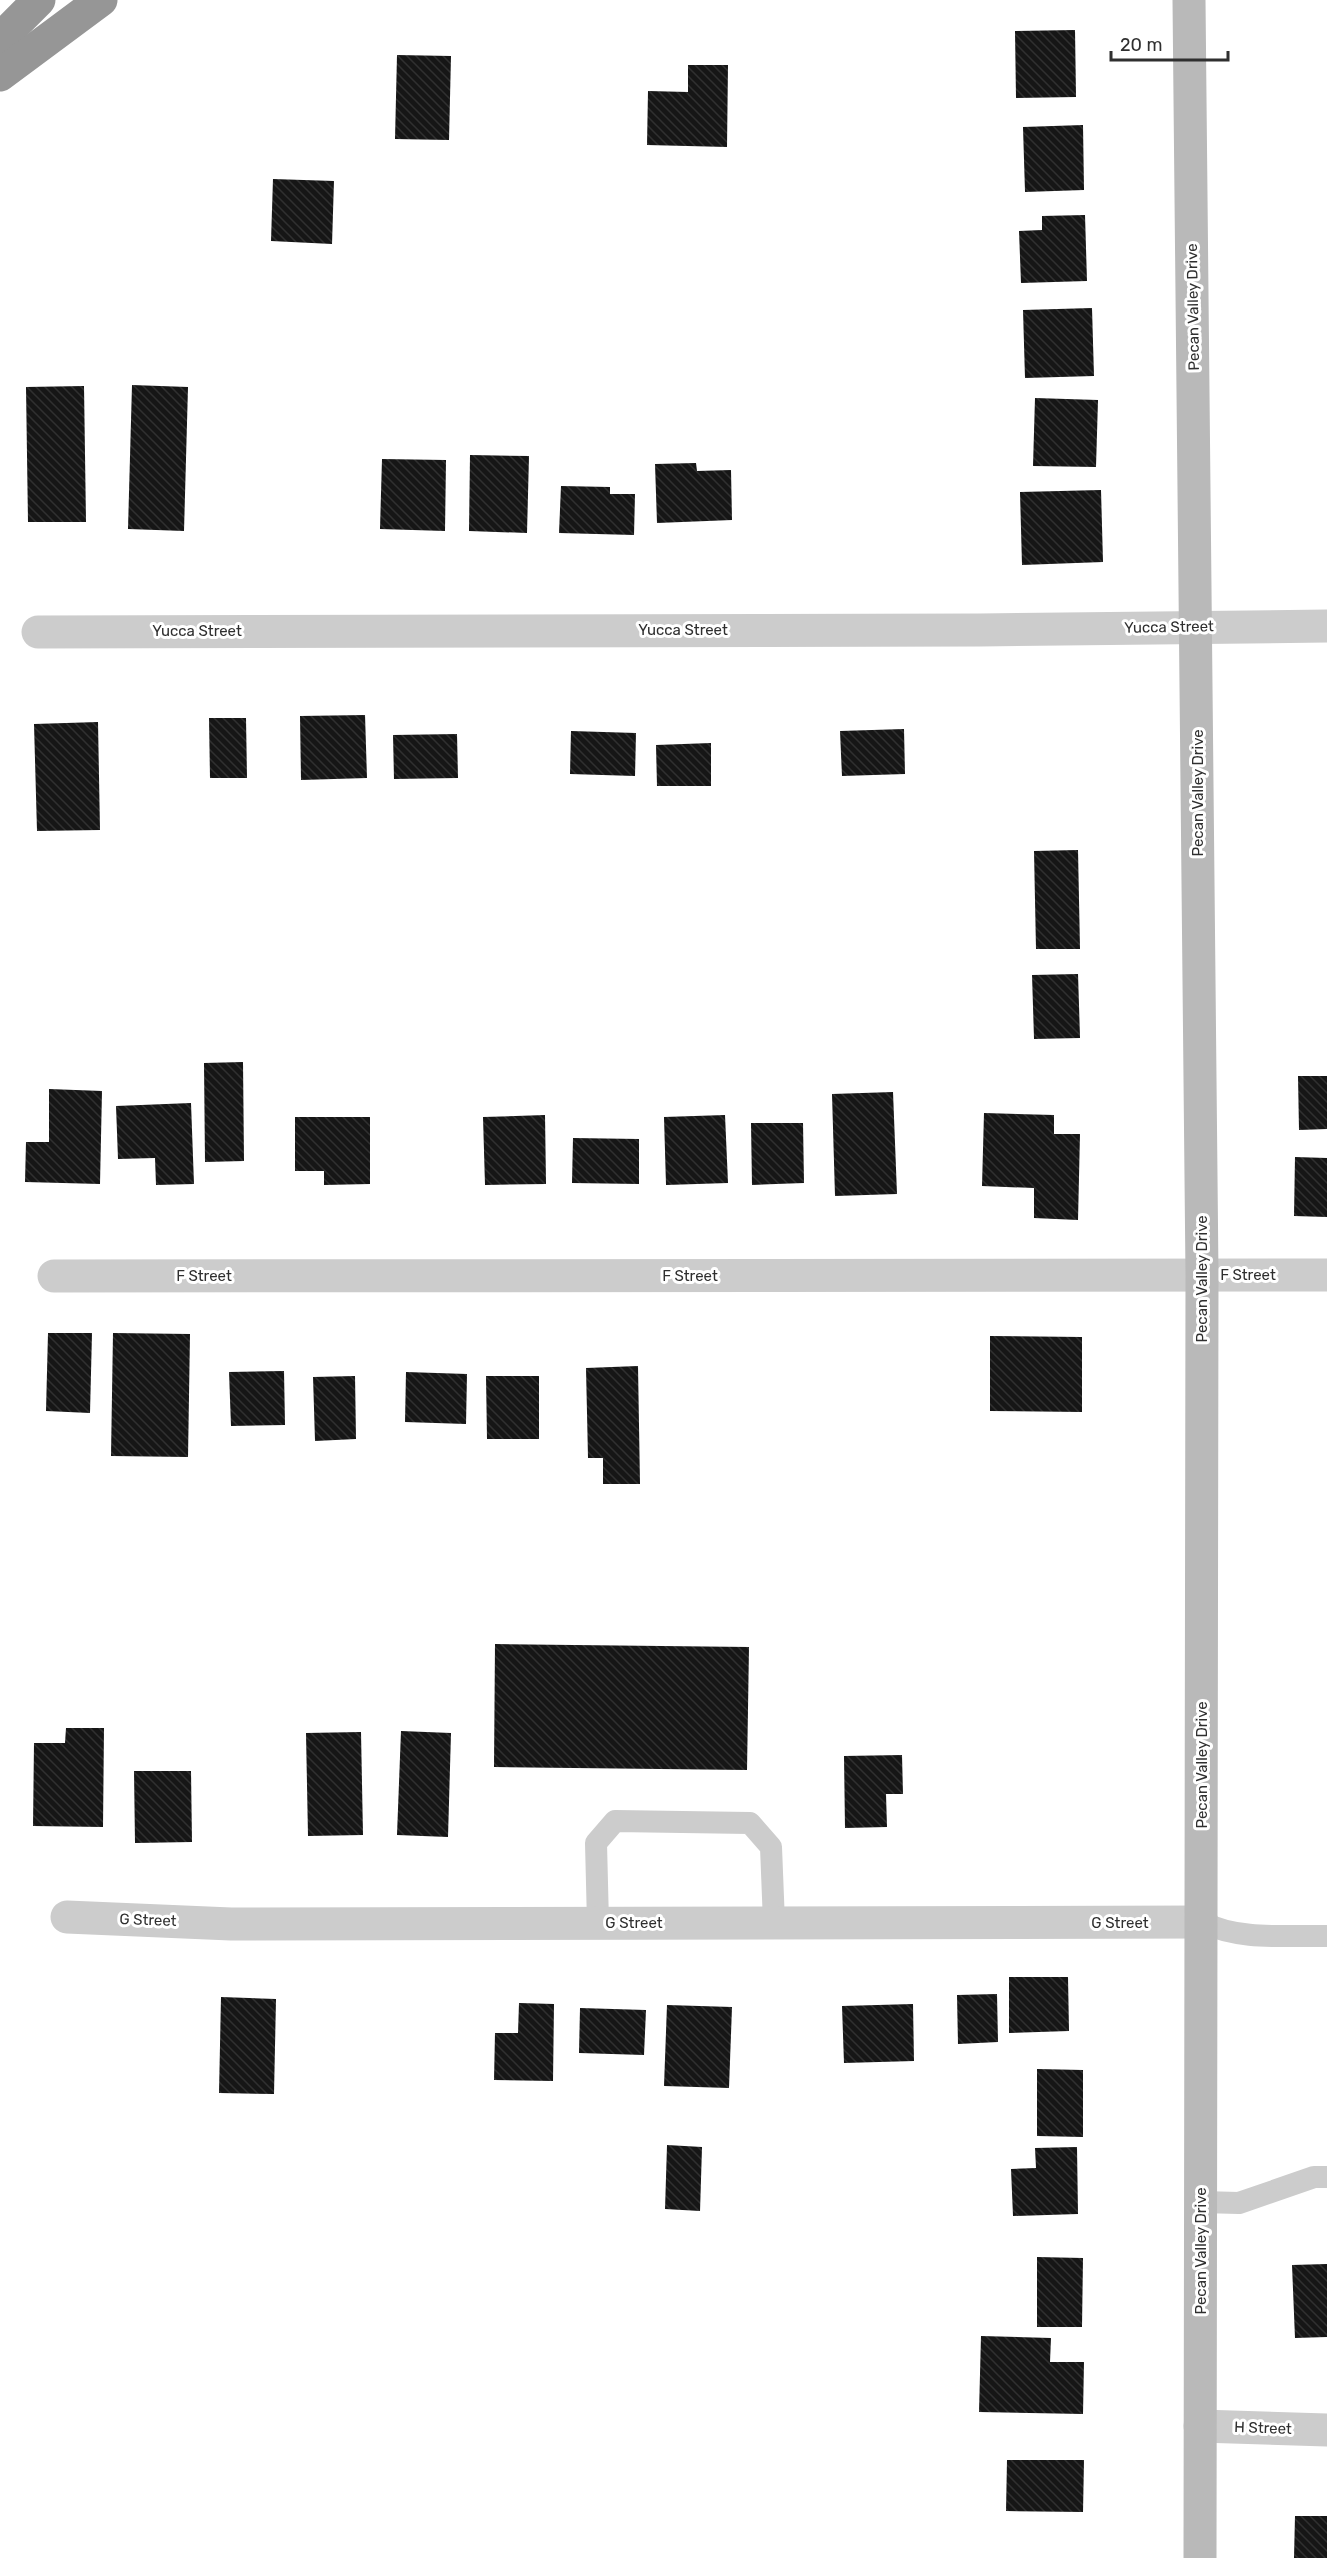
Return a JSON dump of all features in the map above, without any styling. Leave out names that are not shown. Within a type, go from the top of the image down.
[{"type":"highway","points":[[0,39],[39,0]]},
{"type":"highway","points":[[0,75],[101,0]]},
{"type":"main road","name":"Pecan Valley Drive","points":[[1189,0],[1202,1275],[1200,2558]]},
{"type":"street","name":"Yucca Street","points":[[38,632],[980,630],[1327,626]]},
{"type":"street","name":"F Street","points":[[54,1276],[1327,1275]]},
{"type":"street","name":"G Street","points":[[67,1917],[231,1924],[1202,1922]]},
{"type":"street","name":"H Street","points":[[1200,2426],[1327,2430]]},
{"type":"lane","points":[[598,1923],[596,1843],[615,1821],[750,1823],[771,1848],[774,1923]]},
{"type":"lane","points":[[1202,1922],[1221,1932],[1327,1936]]},
{"type":"lane","points":[[1201,2202],[1239,2203],[1314,2177],[1327,2177]]},
{"type":"building","points":[[1075,30],[1076,97],[1016,98],[1015,31]]},
{"type":"building","points":[[397,55],[451,56],[449,140],[395,139]]},
{"type":"building","points":[[688,65],[728,65],[727,147],[647,145],[648,91],[688,92]]},
{"type":"building","points":[[1083,125],[1084,190],[1025,192],[1023,127]]},
{"type":"building","points":[[273,179],[334,181],[332,244],[271,241]]},
{"type":"building","points":[[1085,215],[1087,281],[1021,283],[1019,231],[1042,230],[1042,216]]},
{"type":"building","points":[[1092,308],[1094,376],[1025,378],[1023,310]]},
{"type":"building","points":[[132,385],[188,387],[184,531],[128,529]]},
{"type":"building","points":[[84,386],[86,522],[28,522],[26,387]]},
{"type":"building","points":[[1035,398],[1098,400],[1096,467],[1033,466]]},
{"type":"building","points":[[470,455],[529,456],[527,533],[469,531]]},
{"type":"building","points":[[382,459],[446,460],[445,531],[380,529]]},
{"type":"building","points":[[696,463],[697,471],[731,470],[732,520],[657,523],[655,464]]},
{"type":"building","points":[[561,486],[610,487],[610,494],[635,494],[634,535],[559,533]]},
{"type":"building","points":[[1101,490],[1103,562],[1022,565],[1020,492]]},
{"type":"building","points":[[365,715],[367,778],[301,780],[300,716]]},
{"type":"building","points":[[209,718],[246,718],[247,778],[210,778]]},
{"type":"building","points":[[98,722],[100,830],[37,831],[34,724]]},
{"type":"building","points":[[904,729],[905,774],[842,776],[840,731]]},
{"type":"building","points":[[571,731],[636,733],[635,776],[570,774]]},
{"type":"building","points":[[457,734],[458,778],[394,779],[393,735]]},
{"type":"building","points":[[711,743],[711,786],[657,786],[656,745]]},
{"type":"building","points":[[1078,850],[1080,949],[1036,949],[1034,851]]},
{"type":"building","points":[[1078,974],[1080,1038],[1034,1039],[1032,975]]},
{"type":"building","points":[[243,1062],[244,1161],[205,1162],[204,1063]]},
{"type":"building","points":[[1298,1076],[1327,1076],[1327,1129],[1299,1130]]},
{"type":"building","points":[[49,1089],[102,1091],[100,1184],[25,1182],[26,1142],[49,1142]]},
{"type":"building","points":[[893,1092],[897,1194],[835,1196],[832,1094]]},
{"type":"building","points":[[191,1103],[194,1184],[156,1185],[155,1158],[118,1159],[116,1106]]},
{"type":"building","points":[[984,1113],[1054,1115],[1054,1134],[1080,1134],[1078,1220],[1034,1218],[1034,1188],[982,1186]]},
{"type":"building","points":[[545,1115],[546,1184],[485,1185],[483,1117]]},
{"type":"building","points":[[725,1115],[728,1183],[666,1185],[664,1117]]},
{"type":"building","points":[[295,1117],[370,1117],[370,1184],[324,1185],[324,1171],[295,1171]]},
{"type":"building","points":[[751,1123],[803,1123],[804,1183],[752,1185]]},
{"type":"building","points":[[573,1138],[639,1139],[639,1184],[572,1183]]},
{"type":"building","points":[[1295,1157],[1327,1158],[1327,1217],[1294,1216]]},
{"type":"building","points":[[48,1333],[92,1333],[90,1413],[46,1411]]},
{"type":"building","points":[[113,1333],[190,1334],[188,1457],[111,1456]]},
{"type":"building","points":[[990,1336],[1082,1337],[1082,1412],[990,1411]]},
{"type":"building","points":[[638,1366],[640,1484],[603,1484],[603,1458],[588,1458],[586,1368]]},
{"type":"building","points":[[284,1371],[285,1425],[231,1426],[229,1372]]},
{"type":"building","points":[[406,1372],[467,1374],[466,1424],[405,1422]]},
{"type":"building","points":[[355,1376],[356,1439],[315,1441],[313,1377]]},
{"type":"building","points":[[486,1376],[539,1376],[539,1439],[487,1439]]},
{"type":"building","points":[[495,1644],[749,1647],[747,1770],[494,1767]]},
{"type":"building","points":[[66,1728],[104,1728],[103,1827],[33,1826],[34,1743],[65,1743]]},
{"type":"building","points":[[401,1731],[451,1733],[448,1837],[397,1835]]},
{"type":"building","points":[[361,1732],[363,1835],[308,1836],[306,1733]]},
{"type":"building","points":[[902,1755],[903,1794],[886,1794],[887,1827],[845,1828],[844,1756]]},
{"type":"building","points":[[134,1771],[191,1771],[192,1842],[135,1843]]},
{"type":"building","points":[[1009,1977],[1068,1977],[1069,2031],[1009,2033]]},
{"type":"building","points":[[997,1994],[998,2042],[958,2044],[957,1995]]},
{"type":"building","points":[[221,1997],[276,1999],[274,2094],[219,2093]]},
{"type":"building","points":[[519,2003],[554,2004],[553,2081],[494,2080],[495,2033],[518,2033]]},
{"type":"building","points":[[913,2004],[914,2061],[844,2063],[842,2006]]},
{"type":"building","points":[[667,2005],[732,2007],[729,2088],[664,2086]]},
{"type":"building","points":[[580,2008],[646,2010],[644,2055],[579,2053]]},
{"type":"building","points":[[1037,2069],[1083,2070],[1083,2137],[1037,2136]]},
{"type":"building","points":[[667,2145],[702,2147],[700,2211],[665,2209]]},
{"type":"building","points":[[1077,2147],[1078,2214],[1013,2216],[1011,2169],[1036,2168],[1035,2148]]},
{"type":"building","points":[[1037,2257],[1083,2258],[1082,2327],[1037,2327]]},
{"type":"building","points":[[1327,2264],[1327,2337],[1295,2338],[1292,2265]]},
{"type":"building","points":[[981,2336],[1051,2338],[1050,2362],[1084,2362],[1083,2414],[979,2412]]},
{"type":"building","points":[[1007,2460],[1084,2460],[1083,2512],[1006,2511]]},
{"type":"building","points":[[1295,2516],[1327,2516],[1327,2558],[1294,2558]]}]
